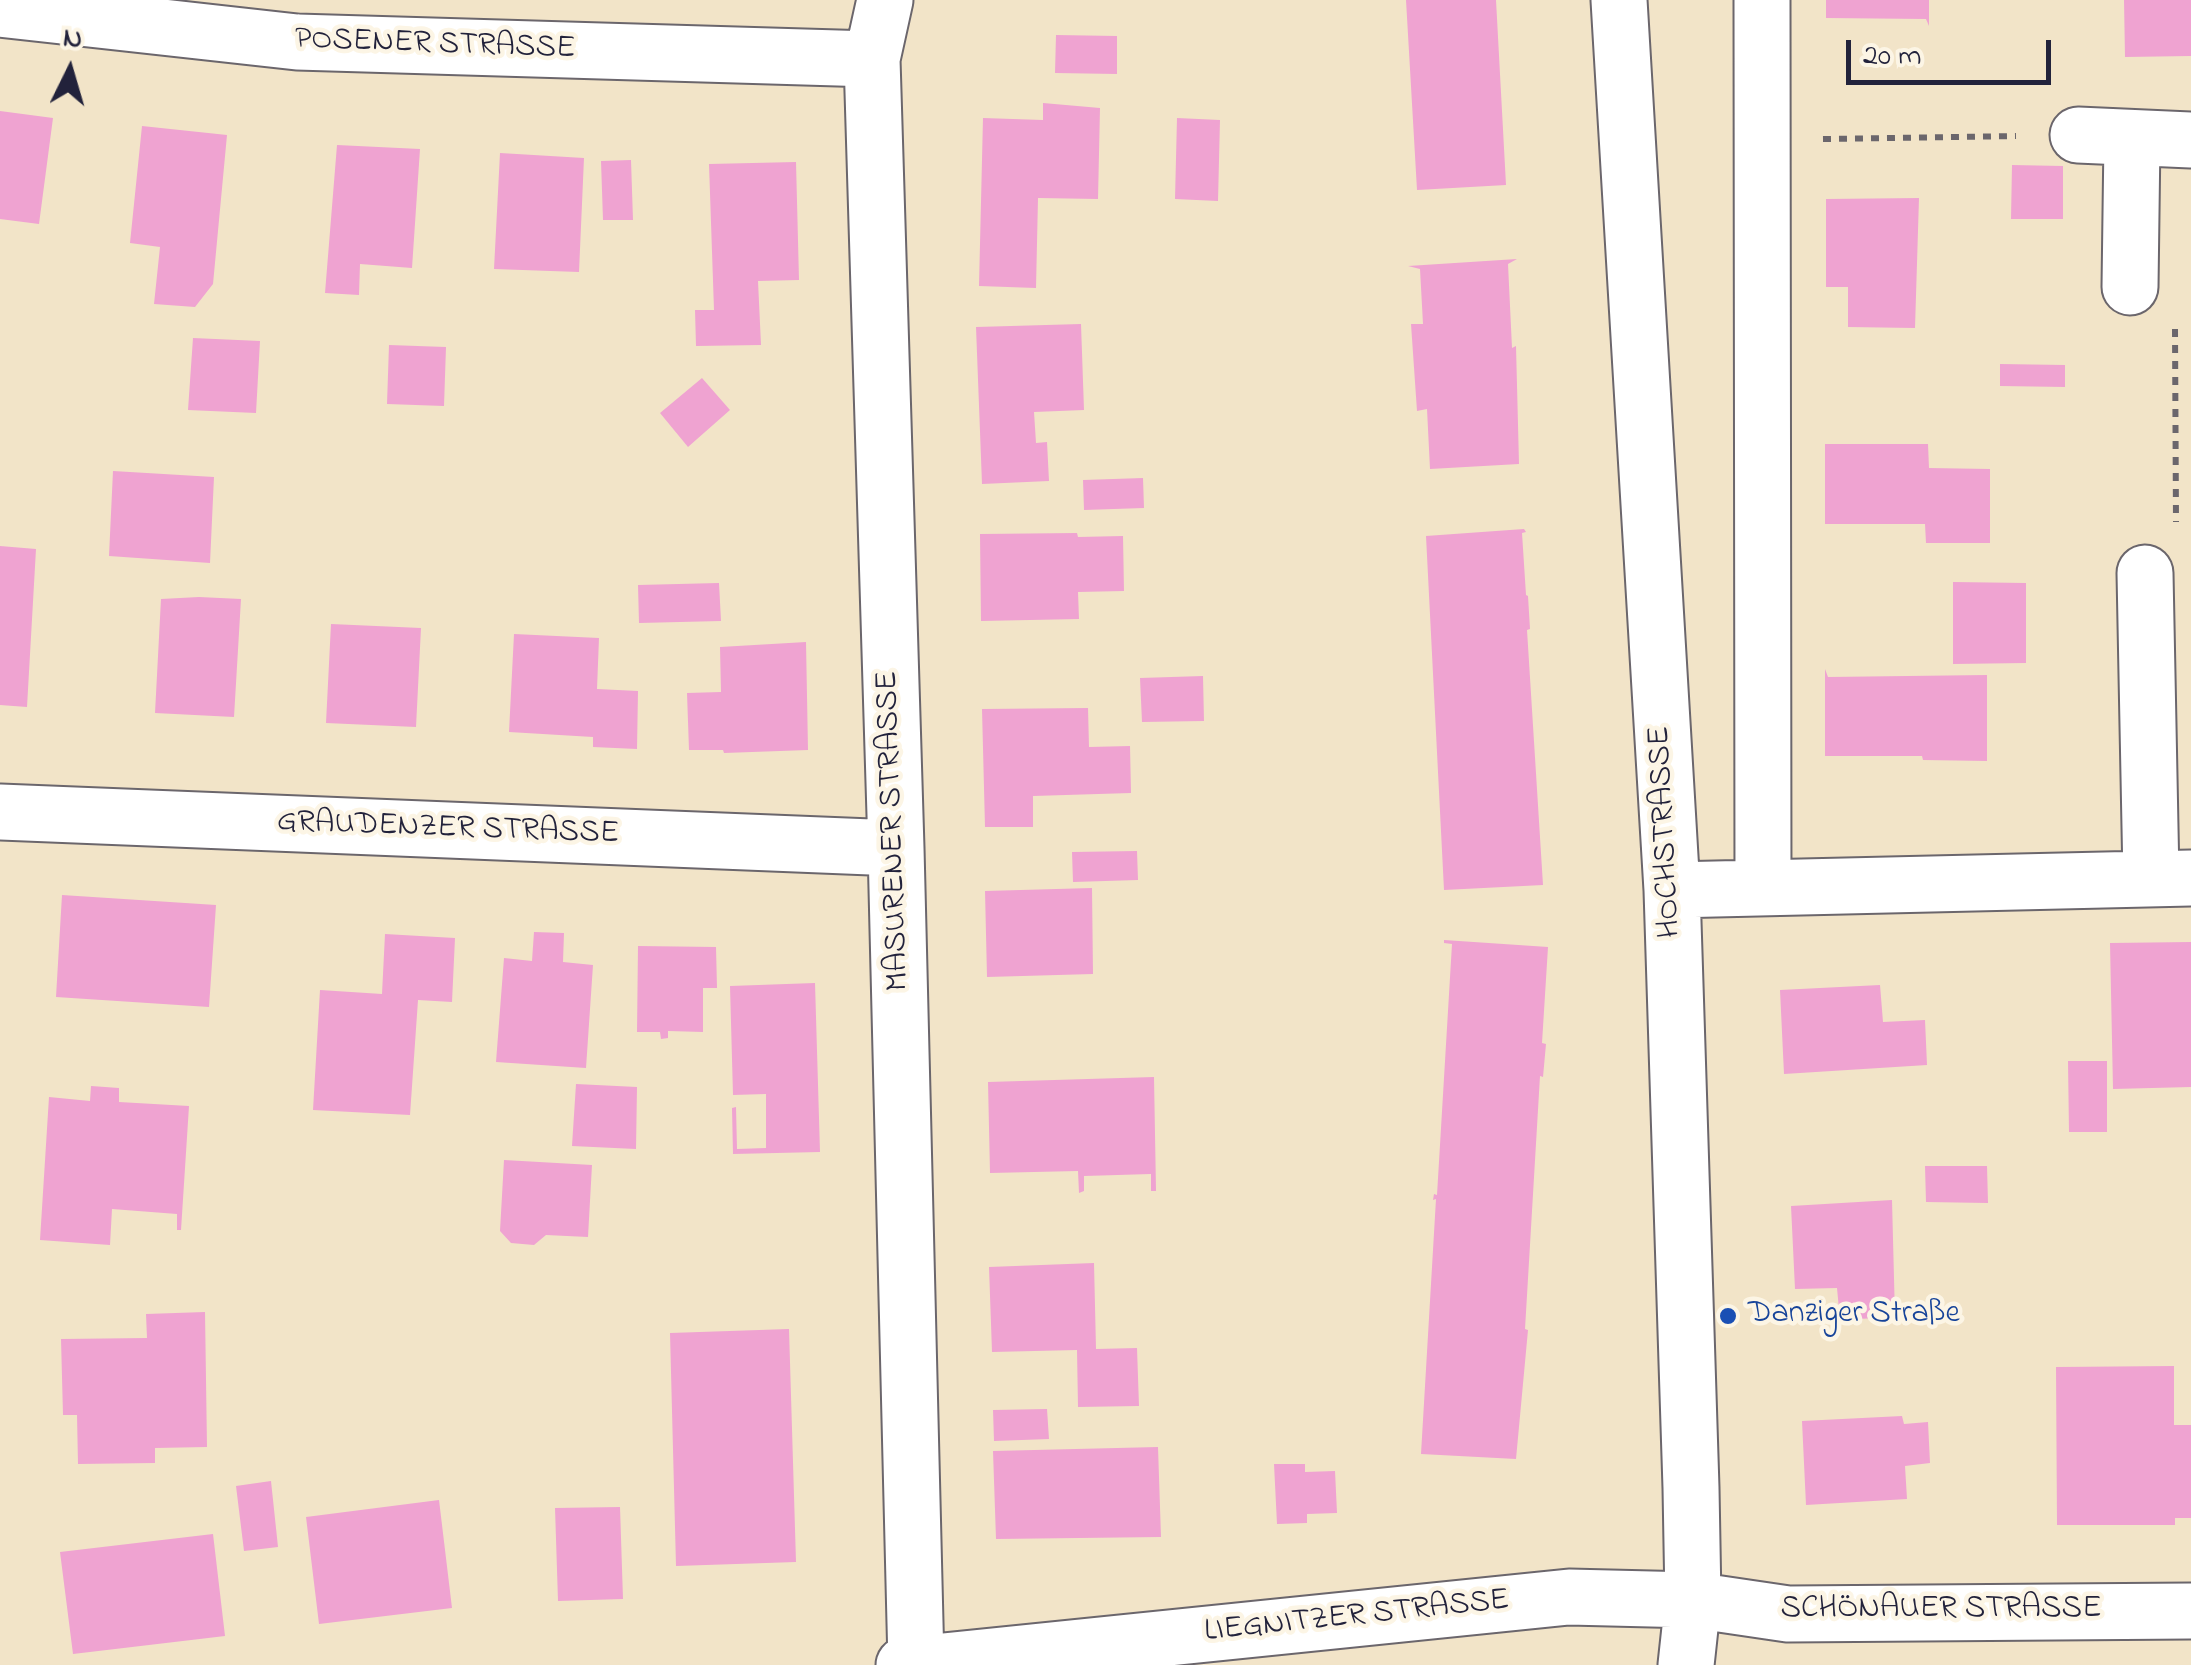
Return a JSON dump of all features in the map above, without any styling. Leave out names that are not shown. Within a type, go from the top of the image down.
[{"type":"street","name":"MASURENER STRASSE","points":[[885,0],[872,60],[896,848],[910,1664]]},
{"type":"street","name":"HOCHSTRASSE","points":[[1619,0],[1672,890],[1692,1600],[1686,1665]]},
{"type":"street","points":[[1762,0],[1763,888]]},
{"type":"street","name":"POSENER STRASSE","points":[[0,9],[297,42],[872,60]]},
{"type":"street","points":[[2078,135],[2191,140]]},
{"type":"street","points":[[2130,288],[2132,139]]},
{"type":"street","points":[[1672,890],[2171,878],[2161,556]]},
{"type":"street","name":"GRAUDENZER STRASSE","points":[[0,812],[896,848]]},
{"type":"street","name":"LIEGNITZER STRASSE","points":[[910,1664],[1569,1597],[1692,1600]]},
{"type":"street","name":"SCHÖNAUER STRASSE","points":[[1692,1600],[1788,1614],[2191,1612]]},
{"type":"path","points":[[1762,140],[2078,135]]},
{"type":"path","points":[[2161,556],[2174,320]]},
{"type":"building","points":[[1406,0],[1496,0],[1506,185],[1417,190]]},
{"type":"building","points":[[1826,0],[1929,0],[1929,26],[1926,19],[1826,18]]},
{"type":"building","points":[[2124,0],[2191,0],[2191,56],[2125,57]]},
{"type":"building","points":[[1056,35],[1117,36],[1117,74],[1055,73]]},
{"type":"building","points":[[1043,103],[1100,108],[1098,199],[1038,198],[1036,288],[979,286],[983,118],[1043,120]]},
{"type":"building","points":[[0,111],[53,118],[39,224],[0,219]]},
{"type":"building","points":[[1177,118],[1220,120],[1218,201],[1175,199]]},
{"type":"building","points":[[142,126],[227,135],[213,284],[195,307],[154,304],[160,247],[130,243]]},
{"type":"building","points":[[337,145],[420,149],[412,268],[360,264],[359,295],[325,293]]},
{"type":"building","points":[[500,153],[584,158],[579,272],[494,269]]},
{"type":"building","points":[[631,160],[633,220],[603,220],[601,161]]},
{"type":"building","points":[[796,162],[799,280],[758,281],[761,345],[696,346],[695,310],[714,310],[709,164]]},
{"type":"building","points":[[2012,165],[2063,166],[2063,219],[2011,219]]},
{"type":"building","points":[[1919,198],[1915,328],[1848,327],[1848,287],[1826,287],[1826,199]]},
{"type":"building","points":[[1517,259],[1508,264],[1512,348],[1516,346],[1519,464],[1430,469],[1427,409],[1417,411],[1411,324],[1423,324],[1420,269],[1408,266]]},
{"type":"building","points":[[1081,324],[1084,410],[1034,412],[1036,443],[1047,442],[1049,481],[982,484],[976,327]]},
{"type":"building","points":[[193,338],[260,341],[256,413],[188,410]]},
{"type":"building","points":[[389,345],[446,347],[444,406],[387,404]]},
{"type":"building","points":[[2000,364],[2065,365],[2065,387],[2000,386]]},
{"type":"building","points":[[702,378],[730,410],[688,447],[660,413]]},
{"type":"building","points":[[1825,444],[1928,444],[1929,468],[1990,469],[1990,543],[1926,543],[1925,524],[1825,524]]},
{"type":"building","points":[[113,471],[214,477],[210,563],[109,556]]},
{"type":"building","points":[[1143,478],[1144,508],[1084,510],[1083,480]]},
{"type":"building","points":[[1524,529],[1543,885],[1444,890],[1426,536]]},
{"type":"building","points":[[1077,533],[1078,537],[1123,536],[1124,591],[1078,592],[1079,619],[981,621],[980,534]]},
{"type":"building","points":[[0,546],[36,549],[27,707],[0,705]]},
{"type":"building","points":[[1953,582],[2026,583],[2026,663],[1953,664]]},
{"type":"building","points":[[719,583],[721,621],[639,623],[638,585]]},
{"type":"building","points":[[161,599],[241,599],[234,717],[155,713]]},
{"type":"building","points":[[331,624],[421,628],[416,727],[326,723]]},
{"type":"building","points":[[514,634],[599,638],[597,689],[638,691],[637,749],[593,747],[593,737],[509,732]]},
{"type":"building","points":[[806,642],[808,750],[689,750],[687,693],[721,692],[720,647]]},
{"type":"building","points":[[1825,669],[1828,677],[1987,675],[1987,761],[1825,756]]},
{"type":"building","points":[[1203,676],[1204,721],[1142,722],[1140,678]]},
{"type":"building","points":[[1088,708],[1089,747],[1130,746],[1131,793],[1033,796],[1033,827],[985,827],[982,709]]},
{"type":"building","points":[[1137,851],[1138,880],[1073,882],[1072,852]]},
{"type":"building","points":[[1092,888],[1093,974],[987,977],[985,891]]},
{"type":"building","points":[[62,895],[216,905],[209,1007],[56,997]]},
{"type":"building","points":[[534,932],[564,933],[563,962],[593,965],[586,1068],[496,1062],[504,958],[532,961]]},
{"type":"building","points":[[385,934],[455,938],[452,1002],[418,1000],[410,1115],[313,1110],[320,990],[382,994]]},
{"type":"building","points":[[1444,940],[1548,947],[1542,1043],[1546,1044],[1543,1077],[1540,1076],[1525,1329],[1528,1330],[1516,1459],[1421,1454],[1436,1199],[1433,1200],[1437,1195],[1452,944]]},
{"type":"building","points":[[2191,942],[2191,1087],[2113,1089],[2110,943]]},
{"type":"building","points":[[638,946],[716,947],[717,988],[703,988],[703,1032],[668,1031],[668,1038],[661,1039],[660,1032],[637,1032]]},
{"type":"building","points":[[815,983],[820,1152],[733,1154],[732,1108],[736,1107],[737,1149],[766,1148],[766,1094],[733,1095],[730,986]]},
{"type":"building","points":[[1880,985],[1883,1022],[1925,1020],[1927,1065],[1784,1074],[1780,990]]},
{"type":"building","points":[[2068,1061],[2107,1061],[2107,1132],[2069,1132]]},
{"type":"building","points":[[1154,1077],[1156,1191],[1151,1191],[1151,1174],[1084,1176],[1084,1191],[1079,1193],[1078,1171],[990,1173],[988,1082]]},
{"type":"building","points":[[576,1084],[637,1087],[636,1149],[572,1146]]},
{"type":"building","points":[[91,1086],[119,1088],[119,1102],[189,1106],[181,1230],[177,1230],[177,1214],[112,1209],[110,1245],[40,1240],[49,1097],[90,1101]]},
{"type":"building","points":[[504,1160],[592,1165],[588,1237],[546,1235],[534,1245],[511,1243],[500,1231]]},
{"type":"building","points":[[1925,1166],[1987,1166],[1988,1203],[1926,1202]]},
{"type":"building","points":[[1892,1200],[1895,1317],[1840,1320],[1837,1288],[1795,1289],[1791,1206]]},
{"type":"building","points":[[1094,1263],[1096,1349],[1137,1348],[1139,1406],[1078,1407],[1077,1350],[992,1352],[989,1267]]},
{"type":"building","points":[[205,1312],[207,1447],[155,1448],[155,1463],[78,1464],[77,1415],[63,1415],[61,1339],[147,1338],[146,1314]]},
{"type":"building","points":[[789,1329],[796,1562],[676,1566],[670,1333]]},
{"type":"building","points":[[2174,1366],[2174,1425],[2191,1425],[2191,1518],[2175,1518],[2175,1525],[2057,1525],[2056,1367]]},
{"type":"building","points":[[1047,1409],[1049,1439],[994,1441],[993,1410]]},
{"type":"building","points":[[1902,1416],[1904,1424],[1928,1422],[1930,1463],[1905,1466],[1907,1499],[1806,1505],[1802,1421]]},
{"type":"building","points":[[1158,1447],[1161,1537],[996,1539],[993,1451]]},
{"type":"building","points":[[1274,1464],[1305,1464],[1305,1472],[1335,1471],[1337,1513],[1307,1514],[1307,1523],[1277,1524]]},
{"type":"building","points":[[271,1481],[278,1547],[244,1551],[236,1486]]},
{"type":"building","points":[[439,1500],[452,1608],[319,1624],[306,1517]]},
{"type":"building","points":[[620,1507],[623,1599],[558,1601],[555,1508]]},
{"type":"building","points":[[213,1534],[225,1636],[73,1654],[60,1552]]},
{"type":"place","name":"Danziger Straße","points":[[1728,1316]]}]
